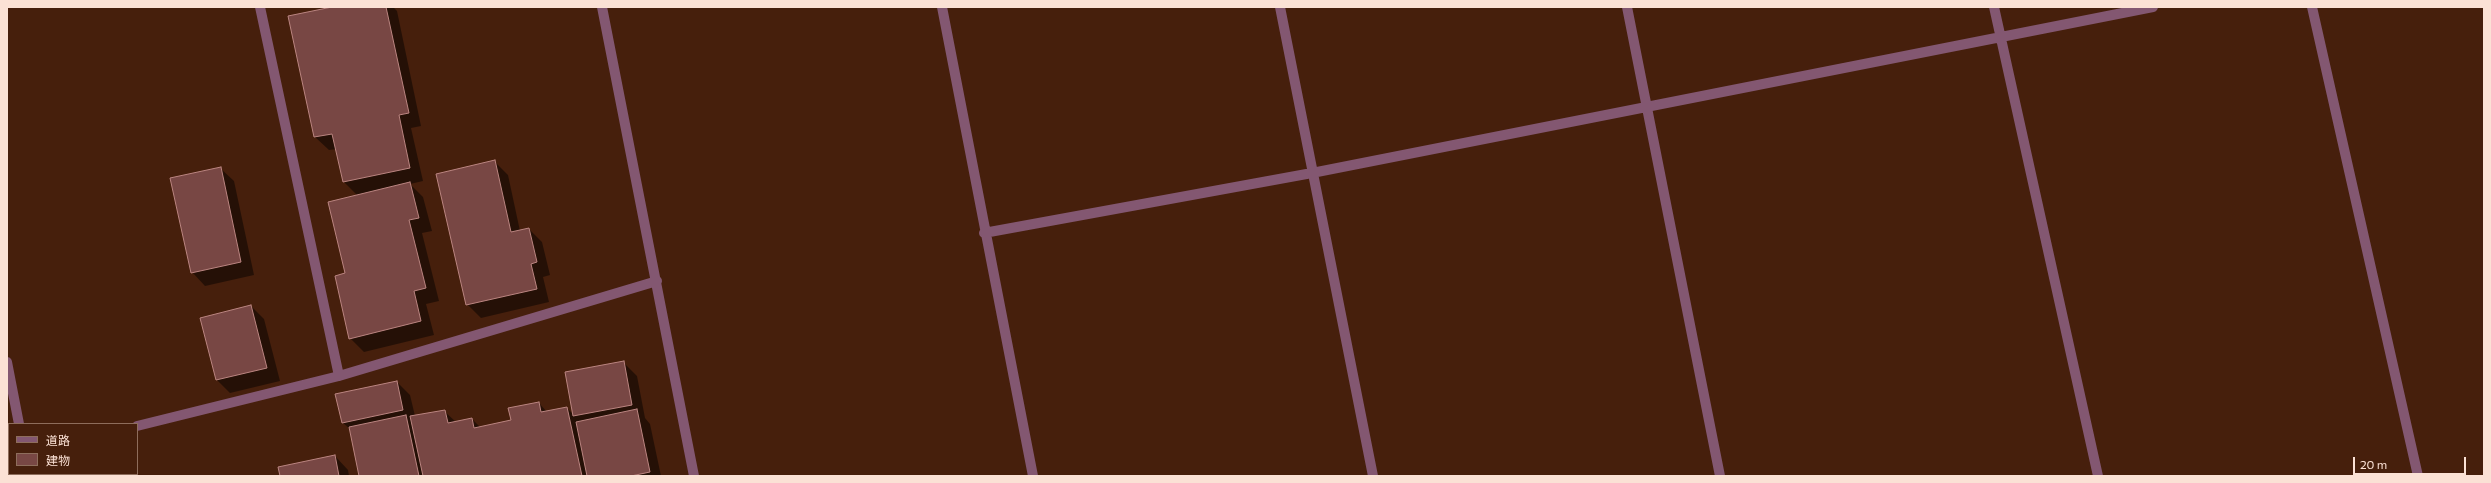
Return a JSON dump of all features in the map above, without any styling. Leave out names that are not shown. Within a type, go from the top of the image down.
[{"type":"street","points":[[260,7],[338,376]]},
{"type":"street","points":[[602,7],[657,281],[694,476]]},
{"type":"street","points":[[942,7],[984,233],[1033,476]]},
{"type":"street","points":[[1280,7],[1373,476]]},
{"type":"street","points":[[1627,7],[1720,476]]},
{"type":"street","points":[[1994,7],[2098,476]]},
{"type":"street","points":[[984,233],[1312,172],[2153,7]]},
{"type":"street","points":[[2312,7],[2418,476]]},
{"type":"street","points":[[138,426],[338,376],[657,281]]},
{"type":"street","points":[[7,362],[19,423]]},
{"type":"building","points":[[332,7],[386,7],[409,113],[399,115],[410,168],[343,182],[332,134],[314,137],[288,16]]},
{"type":"building","points":[[495,160],[511,232],[529,228],[537,262],[531,264],[537,289],[466,305],[436,174]]},
{"type":"building","points":[[221,167],[241,262],[191,273],[170,178]]},
{"type":"building","points":[[410,182],[419,218],[409,220],[426,288],[414,291],[421,321],[349,339],[335,276],[345,273],[328,202]]},
{"type":"building","points":[[251,305],[267,368],[216,380],[200,318]]},
{"type":"building","points":[[624,361],[632,405],[573,416],[565,372]]},
{"type":"building","points":[[397,381],[403,410],[342,423],[335,394]]},
{"type":"building","points":[[539,402],[541,412],[567,407],[582,476],[423,476],[410,416],[445,410],[448,423],[472,418],[474,428],[511,420],[508,408]]},
{"type":"building","points":[[637,409],[650,472],[631,476],[587,476],[576,422]]},
{"type":"building","points":[[406,415],[419,476],[359,476],[349,427]]},
{"type":"building","points":[[335,455],[339,476],[280,476],[278,467]]}]
